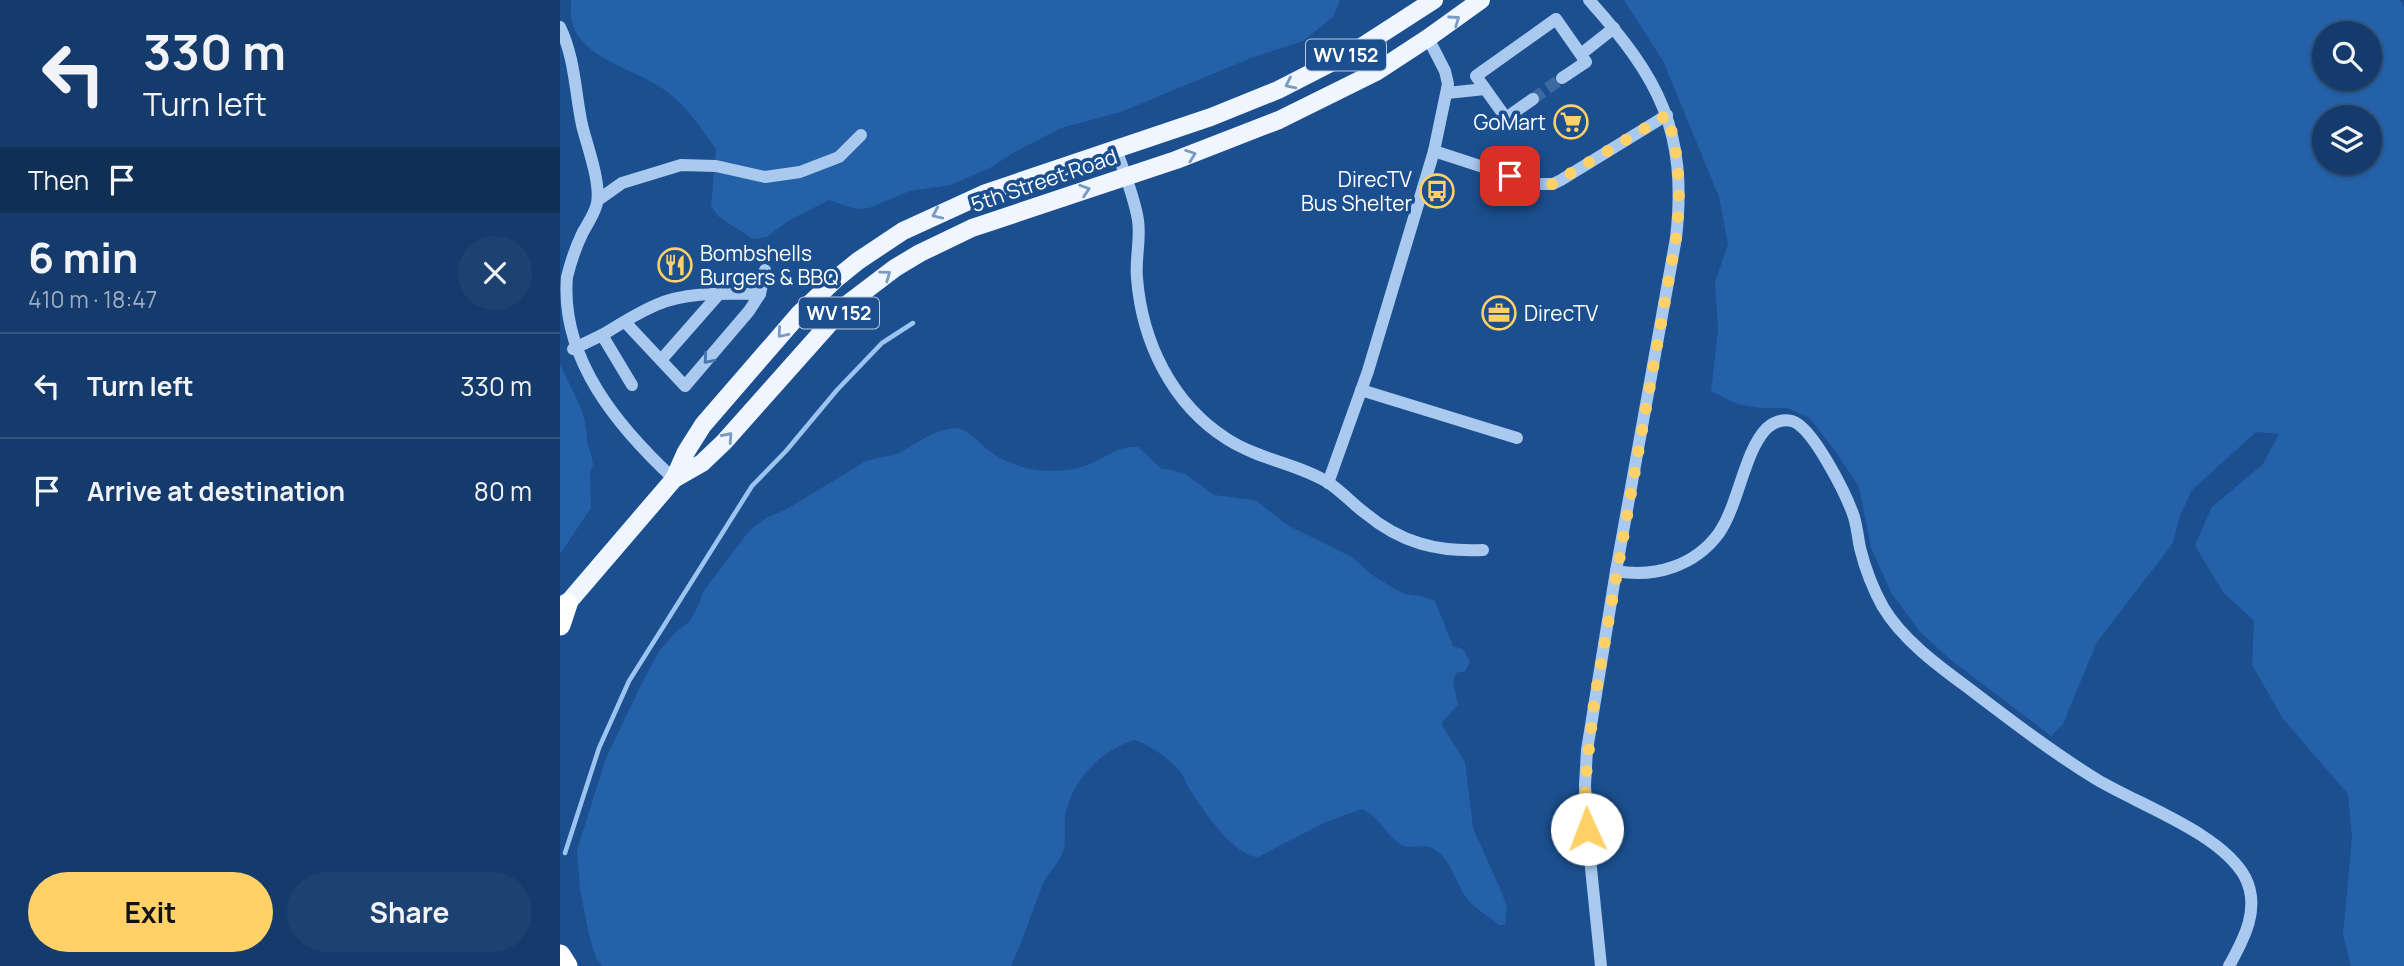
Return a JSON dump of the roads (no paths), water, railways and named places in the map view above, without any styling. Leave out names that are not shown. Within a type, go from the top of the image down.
[{"type":"highway","points":[[560,625],[564,608]]},
{"type":"highway","points":[[560,955],[567,966]]},
{"type":"main road","name":"5th Street Road","points":[[564,608],[674,479],[686,452],[703,425],[809,304],[858,261],[903,231],[954,207],[996,190],[1211,117],[1278,90],[1358,49],[1434,0]]},
{"type":"main road","name":"5th Street Road","points":[[674,479],[702,463],[724,442],[845,306],[895,268],[920,253],[972,228],[1176,160],[1279,120],[1376,72],[1481,0]]},
{"type":"street","points":[[1589,0],[1646,70],[1667,115],[1677,155],[1680,208],[1594,703],[1585,785],[1601,966]]},
{"type":"street","points":[[1533,99],[1506,118],[1476,76],[1556,19],[1586,62],[1562,78]]},
{"type":"street","points":[[560,27],[575,72],[579,109],[598,200]]},
{"type":"street","points":[[1581,54],[1614,28]]},
{"type":"street","points":[[1328,483],[1361,390],[1434,151],[1447,93],[1446,71],[1428,38]]},
{"type":"street","points":[[1447,93],[1485,89]]},
{"type":"street","points":[[1434,151],[1545,185],[1561,180],[1667,115]]},
{"type":"street","points":[[674,479],[643,449],[596,393],[573,349],[566,312],[567,280],[578,243],[598,200],[622,183],[681,165],[716,166],[765,177],[800,172],[839,157],[861,135]]},
{"type":"street","points":[[1116,149],[1138,221],[1137,277],[1143,317],[1167,377],[1193,411],[1226,439],[1266,459],[1328,483],[1380,525],[1410,542],[1442,550],[1483,550]]},
{"type":"street","points":[[625,322],[685,386],[749,311],[760,294],[765,270]]},
{"type":"street","points":[[573,349],[657,305],[719,293],[760,294]]},
{"type":"street","points":[[661,360],[719,293]]},
{"type":"street","points":[[602,335],[632,385]]},
{"type":"street","points":[[1361,390],[1517,438]]},
{"type":"street","points":[[1616,571],[1653,573],[1682,564],[1704,550],[1725,523],[1755,448],[1766,430],[1770,425],[1782,421],[1798,424],[1815,440],[1845,498],[1853,515],[1864,564],[1874,588],[1893,621],[1906,636],[1965,686],[2074,764],[2214,844],[2236,864],[2250,890],[2251,919],[2229,966]]},
{"type":"waterway","points":[[565,853],[599,748],[629,681],[752,486],[882,343],[913,323]]},
{"type":"tunnel","points":[[1533,99],[1562,78]]},
{"type":"place","name":"GoMart","points":[[1571,122]]},
{"type":"place","name":"DirecTV Bus Shelter","points":[[1437,191]]},
{"type":"place","name":"Bombshells Burgers & BBQ","points":[[675,265]]},
{"type":"place","name":"DirecTV","points":[[1499,313]]}]
